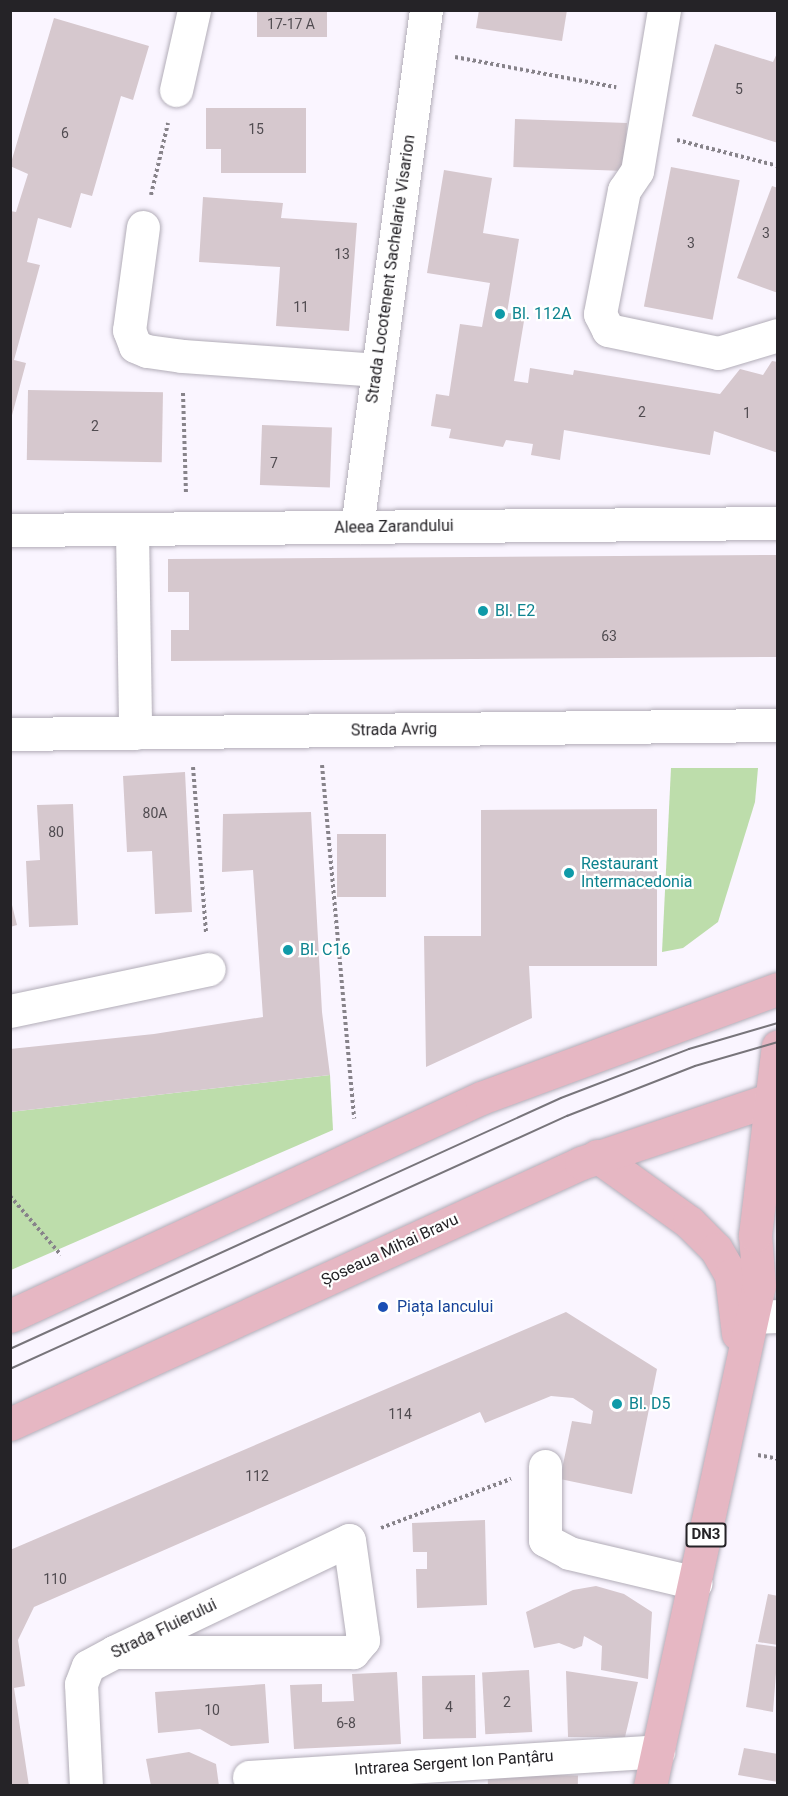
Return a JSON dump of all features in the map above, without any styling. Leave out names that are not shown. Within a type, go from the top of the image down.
[{"type":"main road","points":[[10,1316],[552,1069],[777,989]]},
{"type":"main road","name":"DN3","points":[[650,1785],[741,1372],[765,1316],[759,1285],[756,1235],[774,1098],[777,1046]]},
{"type":"main road","name":"Șoseaua Mihai Bravu","points":[[10,1424],[597,1156],[774,1098]]},
{"type":"main road","points":[[597,1156],[689,1222],[722,1258],[734,1284],[741,1372]]},
{"type":"main road","name":"DN3","points":[[759,1285],[777,1255]]},
{"type":"street","points":[[176,90],[194,10]]},
{"type":"street","name":"Strada Locotenent Sachelarie Visarion","points":[[357,527],[375,370],[426,10]]},
{"type":"street","points":[[664,10],[648,92],[637,171],[624,190],[600,314],[608,330],[718,353],[777,335]]},
{"type":"street","points":[[144,228],[129,330],[135,346],[147,351],[183,356],[375,370]]},
{"type":"street","name":"Aleea Zarandului","points":[[10,530],[187,531],[357,527],[777,524]]},
{"type":"street","points":[[132,531],[135,733]]},
{"type":"street","name":"Strada Avrig","points":[[10,734],[190,734],[777,725]]},
{"type":"street","points":[[10,1011],[209,969]]},
{"type":"street","points":[[545,1466],[545,1540],[569,1553],[696,1583]]},
{"type":"street","points":[[114,1652],[353,1652],[363,1640],[349,1540]]},
{"type":"street","name":"Strada Fluierului","points":[[86,1785],[81,1684],[88,1666],[349,1540]]},
{"type":"street","name":"Intrarea Sergent Ion Panțâru","points":[[249,1777],[658,1751]]},
{"type":"path","points":[[422,51],[648,92]]},
{"type":"path","points":[[144,228],[176,90]]},
{"type":"path","points":[[642,130],[777,166]]},
{"type":"path","points":[[183,356],[187,531]]},
{"type":"path","points":[[319,732],[351,1106],[366,1152]]},
{"type":"path","points":[[190,734],[209,969]]},
{"type":"path","points":[[10,1196],[59,1252],[76,1286]]},
{"type":"path","points":[[349,1540],[545,1466]]},
{"type":"green space","points":[[671,768],[758,768],[755,802],[718,922],[683,948],[662,952]]},
{"type":"green space","points":[[330,1075],[333,1130],[11,1270],[10,1112]]},
{"type":"building","points":[[257,10],[327,10],[327,37],[257,37]]},
{"type":"building","points":[[479,10],[567,10],[562,41],[476,28]]},
{"type":"building","points":[[54,18],[149,46],[133,100],[121,96],[92,196],[81,193],[71,228],[38,218],[27,262],[40,265],[14,360],[26,363],[11,419],[10,211],[16,212],[28,174],[10,166]]},
{"type":"building","points":[[715,44],[773,62],[778,51],[778,143],[692,116]]},
{"type":"building","points":[[206,108],[306,108],[306,173],[221,173],[221,149],[206,149]]},
{"type":"building","points":[[515,119],[627,123],[625,171],[513,167]]},
{"type":"building","points":[[671,167],[740,180],[713,320],[644,306]]},
{"type":"building","name":"Bl. 112A","points":[[444,170],[492,178],[483,233],[519,239],[507,313],[525,315],[514,381],[528,383],[530,368],[573,375],[574,370],[720,394],[740,369],[763,375],[772,361],[778,362],[778,453],[714,431],[710,455],[564,430],[560,460],[531,455],[533,444],[506,440],[503,447],[449,438],[451,429],[431,426],[436,394],[449,396],[460,324],[482,327],[490,283],[427,273]]},
{"type":"building","points":[[772,186],[778,188],[778,293],[737,278]]},
{"type":"building","points":[[203,197],[283,203],[281,218],[357,223],[349,331],[276,326],[280,267],[199,262]]},
{"type":"building","points":[[28,390],[163,392],[162,462],[27,460]]},
{"type":"building","points":[[262,425],[332,427],[330,487],[260,485]]},
{"type":"building","name":"Bl. E2","points":[[778,555],[778,657],[171,661],[171,630],[189,630],[189,592],[168,592],[168,559]]},
{"type":"building","points":[[185,772],[192,912],[155,914],[152,851],[127,852],[123,776]]},
{"type":"building","points":[[73,804],[78,925],[29,927],[26,861],[40,860],[37,805]]},
{"type":"building","name":"Restaurant Intermacedonia","points":[[657,809],[657,966],[529,966],[532,1018],[426,1067],[424,936],[481,936],[481,810]]},
{"type":"building","name":"Bl. C16","points":[[311,812],[322,1012],[330,1075],[10,1112],[10,1049],[154,1034],[263,1017],[253,870],[222,872],[223,814]]},
{"type":"building","points":[[337,834],[386,834],[386,897],[337,897]]},
{"type":"building","points":[[10,897],[17,925],[10,927]]},
{"type":"building","points":[[566,1312],[657,1369],[632,1494],[560,1479],[572,1421],[591,1424],[593,1411],[573,1398],[551,1396],[485,1423],[480,1412],[34,1607],[18,1640],[25,1686],[14,1688],[29,1786],[10,1786],[10,1550]]},
{"type":"building","points":[[485,1520],[487,1605],[417,1608],[416,1569],[427,1569],[427,1552],[413,1552],[412,1523]]},
{"type":"building","points":[[596,1586],[624,1594],[652,1612],[648,1679],[601,1670],[602,1646],[584,1636],[582,1646],[574,1649],[559,1643],[534,1648],[526,1612],[573,1590]]},
{"type":"building","points":[[768,1594],[778,1596],[778,1645],[758,1642]]},
{"type":"building","points":[[756,1644],[778,1647],[773,1712],[746,1707]]},
{"type":"building","points":[[529,1670],[532,1732],[485,1734],[482,1672]]},
{"type":"building","points":[[566,1671],[638,1682],[625,1737],[568,1737]]},
{"type":"building","points":[[397,1672],[401,1744],[294,1749],[290,1685],[322,1684],[322,1702],[354,1701],[352,1674]]},
{"type":"building","points":[[475,1675],[476,1738],[423,1739],[422,1676]]},
{"type":"building","points":[[265,1684],[269,1743],[231,1746],[200,1729],[158,1733],[155,1692]]},
{"type":"building","points":[[744,1748],[778,1754],[778,1782],[738,1775]]},
{"type":"building","points":[[189,1752],[216,1764],[219,1786],[151,1786],[146,1759]]},
{"type":"building","points":[[488,1774],[578,1776],[578,1786],[488,1786]]},
{"type":"tram line","points":[[10,1349],[561,1098],[689,1049],[778,1023]]},
{"type":"tram line","points":[[10,1369],[567,1116],[695,1066],[778,1042]]},
{"type":"place","name":"Bl. 112A","points":[[500,314]]},
{"type":"place","name":"Bl. E2","points":[[483,611]]},
{"type":"place","name":"Restaurant Intermacedonia","points":[[569,873]]},
{"type":"place","name":"Bl. C16","points":[[288,950]]},
{"type":"place","name":"Piața Iancului","points":[[383,1307]]},
{"type":"place","name":"Bl. D5","points":[[617,1404]]}]
